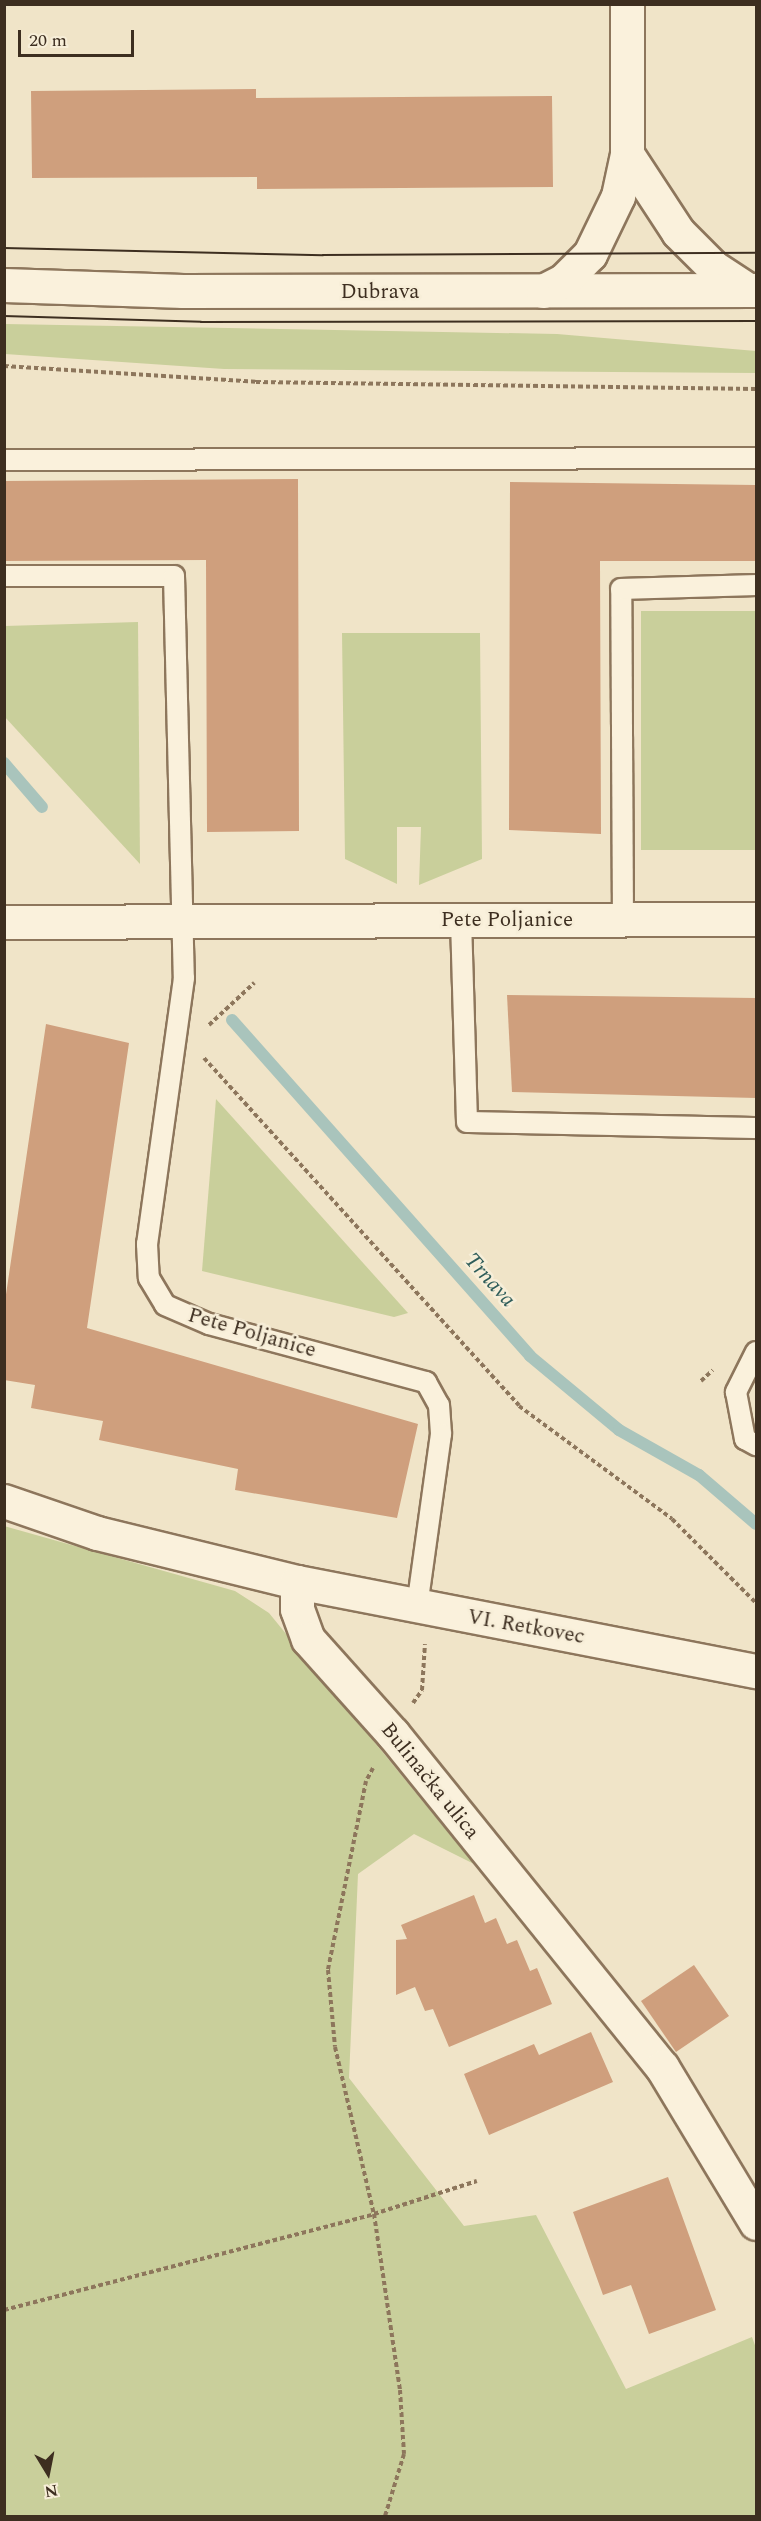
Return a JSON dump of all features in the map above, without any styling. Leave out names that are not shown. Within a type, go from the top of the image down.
[{"type":"street","points":[[543,291],[577,269],[605,230],[627,154],[627,4]]},
{"type":"street","points":[[627,154],[678,232],[713,267],[752,290]]},
{"type":"street","name":"Dubrava","points":[[4,285],[195,292],[752,290]]},
{"type":"street","name":"Pete Poljanice","points":[[4,921],[756,919]]},
{"type":"street","points":[[4,1501],[97,1533],[297,1582]]},
{"type":"street","name":"VI. Retkovec","points":[[297,1582],[756,1671]]},
{"type":"street","name":"Bulinačka ulica","points":[[297,1582],[297,1609],[308,1640],[393,1734],[662,2067],[756,2223]]},
{"type":"lane","points":[[4,460],[756,458]]},
{"type":"lane","points":[[4,576],[174,576],[186,921]]},
{"type":"lane","points":[[623,920],[621,589],[756,585]]},
{"type":"lane","points":[[461,920],[467,1122],[756,1128]]},
{"type":"lane","name":"Pete Poljanice","points":[[186,921],[183,1036],[147,1244],[148,1278],[165,1305],[209,1324],[426,1382],[439,1405],[441,1434],[417,1607]]},
{"type":"lane","points":[[756,1352],[736,1392],[745,1439],[756,1445]]},
{"type":"path","points":[[4,366],[256,381],[756,389]]},
{"type":"path","points":[[254,983],[183,1036],[519,1406],[672,1519],[756,1603]]},
{"type":"path","points":[[700,1381],[711,1370]]},
{"type":"path","points":[[385,2517],[404,2454],[374,2214],[335,2047],[328,1970],[366,1781],[422,1690],[427,1626],[417,1607]]},
{"type":"path","points":[[4,2310],[374,2214],[477,2181]]},
{"type":"green space","points":[[5,324],[557,334],[756,351],[756,373],[224,369],[5,354]]},
{"type":"green space","points":[[641,611],[756,611],[756,850],[641,850]]},
{"type":"green space","points":[[138,622],[140,864],[4,716],[5,626]]},
{"type":"green space","points":[[342,633],[480,633],[482,859],[419,885],[421,827],[397,827],[397,884],[345,859]]},
{"type":"green space","points":[[216,1099],[408,1313],[394,1317],[202,1271]]},
{"type":"green space","points":[[4,1526],[235,1591],[269,1613],[474,1864],[414,1834],[358,1874],[349,2078],[464,2226],[536,2215],[626,2389],[752,2337],[756,2348],[756,2516],[5,2516]]},
{"type":"building","points":[[256,89],[256,98],[552,96],[553,187],[257,189],[257,177],[32,178],[31,91]]},
{"type":"building","points":[[298,479],[299,831],[207,832],[206,560],[5,561],[5,481]]},
{"type":"building","points":[[510,482],[756,485],[756,561],[600,561],[601,834],[509,830]]},
{"type":"building","points":[[507,995],[756,998],[756,1098],[512,1092]]},
{"type":"building","points":[[46,1024],[129,1043],[87,1328],[418,1424],[397,1518],[235,1490],[238,1469],[99,1440],[103,1421],[31,1408],[35,1385],[4,1380],[4,1308]]},
{"type":"building","points":[[474,1895],[485,1923],[496,1918],[507,1944],[517,1940],[530,1971],[537,1968],[552,2004],[449,2047],[433,2009],[425,2011],[415,1987],[396,1995],[396,1940],[407,1939],[401,1925]]},
{"type":"building","points":[[694,1965],[729,2016],[676,2052],[641,2001]]},
{"type":"building","points":[[591,2032],[613,2082],[489,2135],[464,2074],[534,2044],[539,2055]]},
{"type":"building","points":[[668,2177],[716,2310],[649,2334],[631,2285],[603,2295],[573,2212]]},
{"type":"waterway","name":"Trnava","points":[[4,763],[42,807]]},
{"type":"waterway","name":"Trnava","points":[[232,1020],[530,1356],[619,1430],[699,1475],[756,1524]]},
{"type":"tram line","points":[[4,248],[323,255],[756,253]]},
{"type":"tram line","points":[[4,316],[201,322],[756,321]]}]
